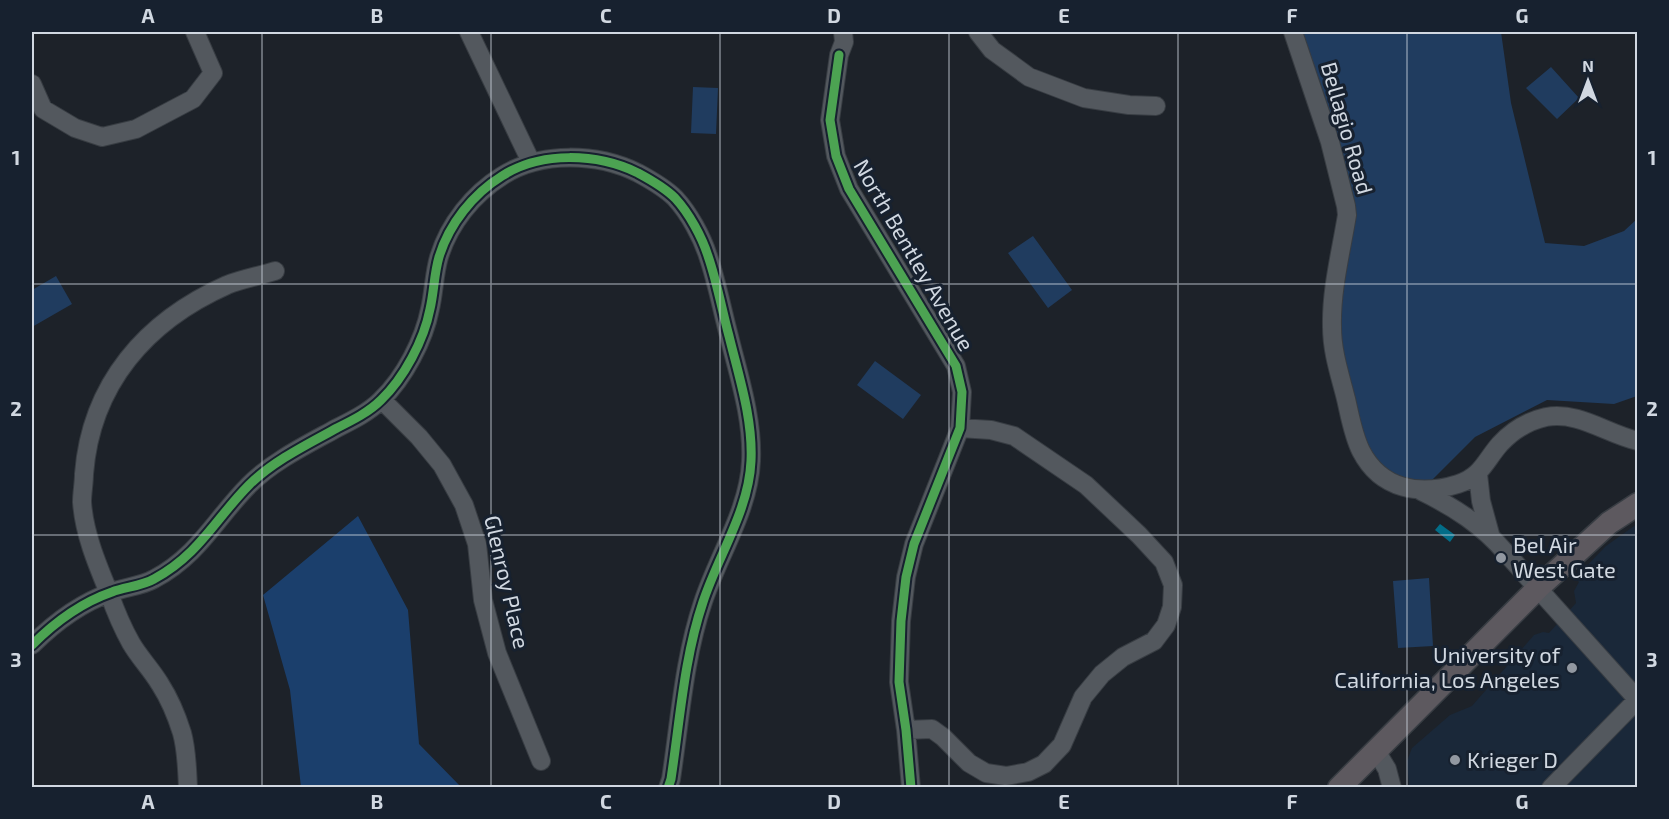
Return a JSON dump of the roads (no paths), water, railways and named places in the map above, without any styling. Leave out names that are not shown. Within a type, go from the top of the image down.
[{"type":"main road","points":[[1339,788],[1538,588],[1609,523],[1638,504]]},
{"type":"street","points":[[32,84],[43,109],[75,128],[102,137],[136,129],[192,99],[213,73],[195,32]]},
{"type":"street","points":[[469,32],[531,162]]},
{"type":"street","name":"North Bentley Avenue","points":[[843,32],[844,42],[839,55],[830,120],[836,156],[849,189],[956,366],[962,392],[960,428],[914,544],[906,577],[901,621],[899,682],[911,788]]},
{"type":"street","points":[[978,32],[992,50],[1029,77],[1084,98],[1129,105],[1156,106]]},
{"type":"street","name":"Bellagio Road","points":[[1293,32],[1330,142],[1346,206],[1347,215],[1333,299],[1332,329],[1336,362],[1361,451],[1380,476],[1392,484],[1421,491],[1461,483],[1478,474]]},
{"type":"street","points":[[32,645],[63,617],[82,604],[153,580],[200,544],[250,484],[299,450],[363,414],[382,400],[403,372],[419,342],[430,312],[438,259],[447,234],[459,215],[479,194],[501,176],[531,162],[566,158],[601,160],[627,168],[652,180],[675,199],[693,225],[708,254],[750,428],[751,464],[742,504],[703,600],[693,633],[668,788]]},
{"type":"street","points":[[188,788],[187,758],[182,734],[172,707],[160,684],[131,644],[88,535],[82,501],[86,459],[92,427],[106,390],[131,355],[158,327],[185,308],[228,285],[275,271]]},
{"type":"street","name":"Glenroy Place","points":[[382,400],[419,437],[442,465],[464,505],[477,544],[483,600],[497,653],[542,760]]},
{"type":"street","points":[[1490,534],[1481,501],[1478,474],[1510,434],[1525,425],[1548,417],[1576,418],[1624,438],[1638,441]]},
{"type":"street","points":[[906,730],[932,729],[969,763],[986,773],[1006,776],[1028,772],[1044,764],[1062,745],[1083,697],[1102,674],[1123,657],[1154,640],[1166,625],[1172,607],[1173,585],[1164,562],[1086,484],[1014,436],[991,430],[960,428]]},
{"type":"street","points":[[1421,491],[1445,503],[1490,534],[1637,700],[1551,788]]},
{"type":"street","points":[[1376,751],[1387,769],[1392,788]]},
{"type":"place","name":"Bel Air West Gate","points":[[1501,558]]},
{"type":"place","name":"University of California, Los Angeles","points":[[1572,668]]},
{"type":"place","name":"Krieger D","points":[[1455,760]]}]
